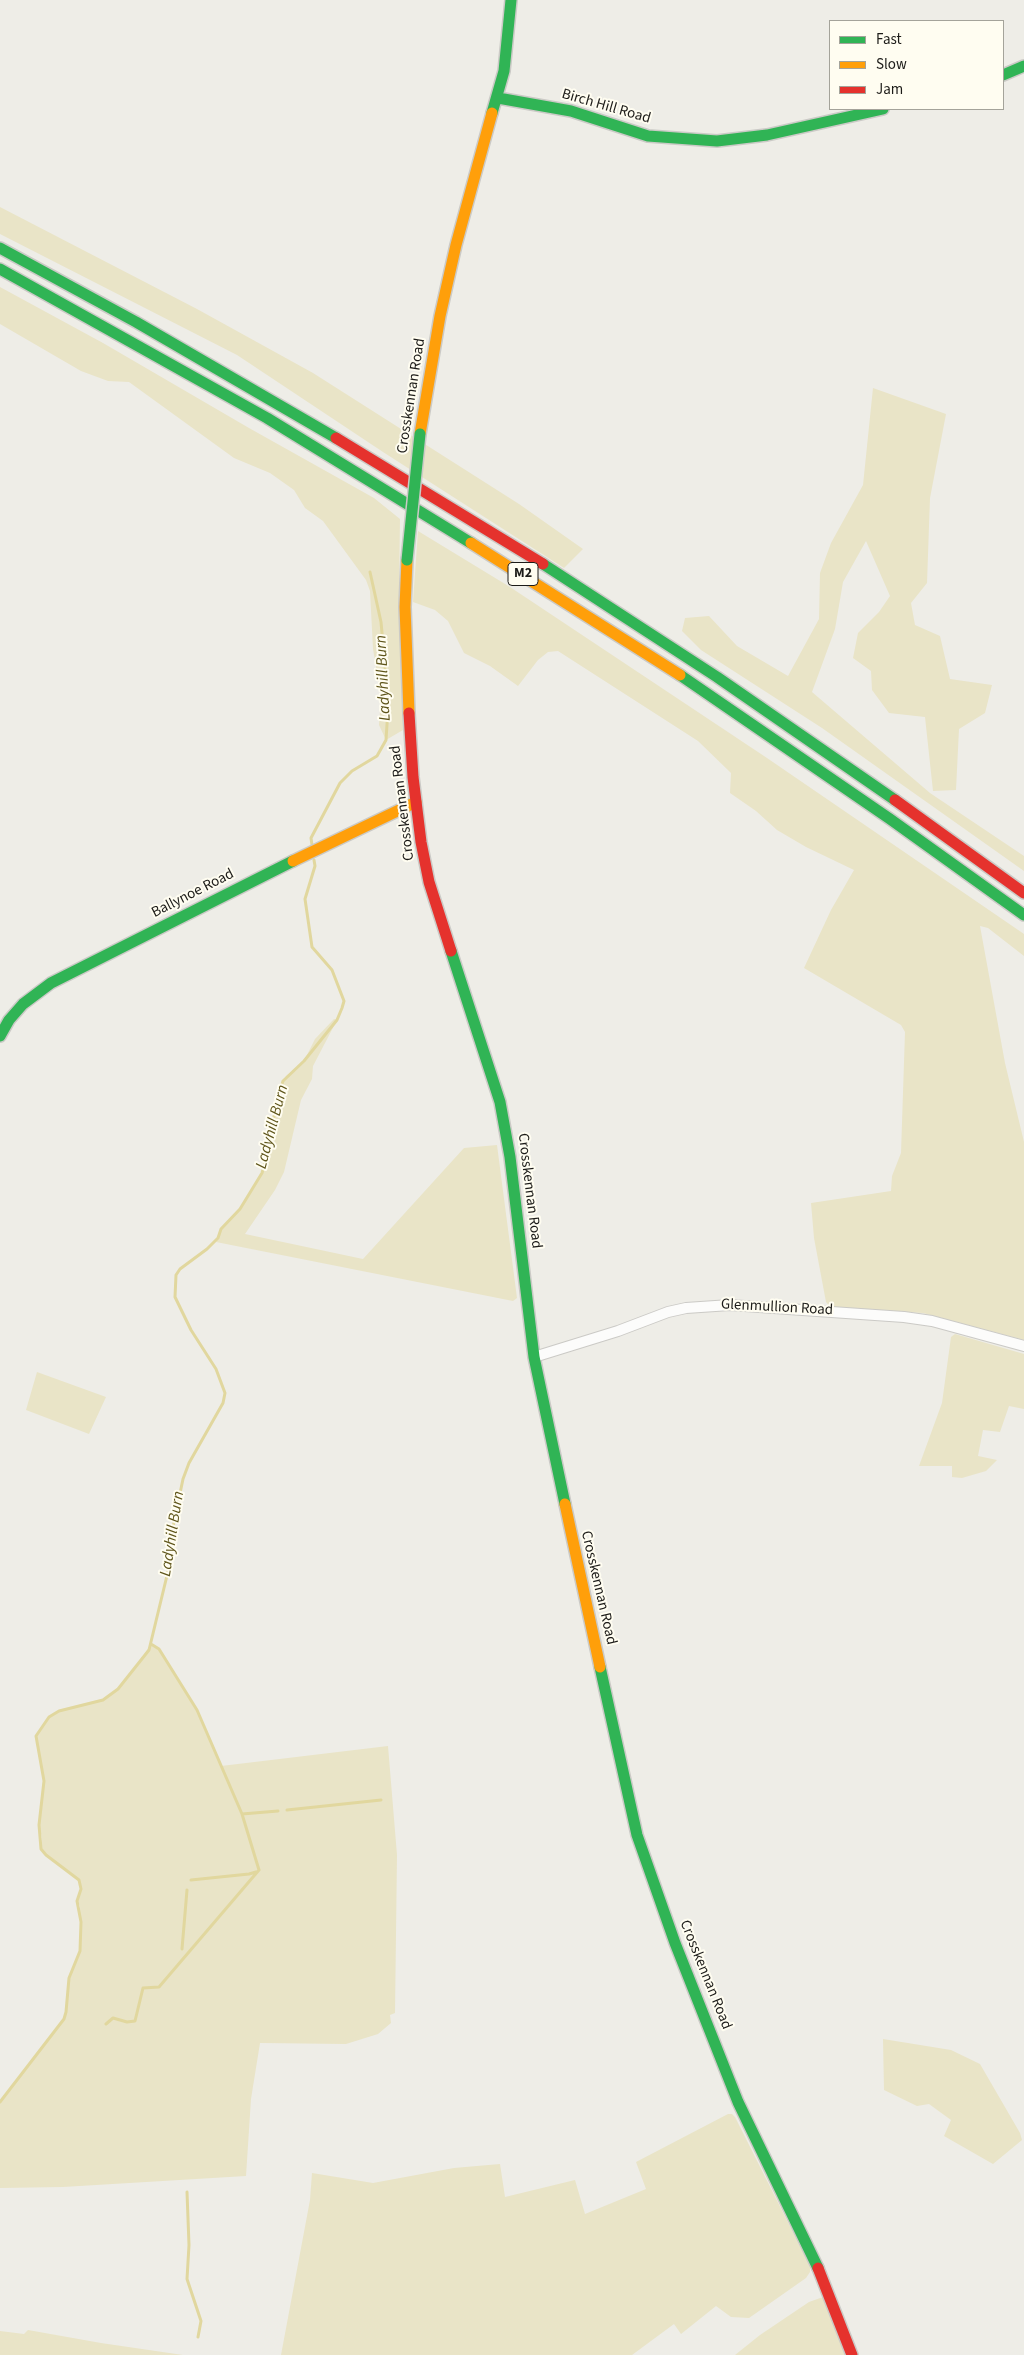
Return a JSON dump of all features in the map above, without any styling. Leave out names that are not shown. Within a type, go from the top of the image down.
[{"type":"main road","name":"Crosskennan Road","points":[[511,0],[508,44],[498,98],[456,245],[440,316],[420,434],[407,560],[405,607],[410,731],[416,802],[429,882],[500,1102],[510,1158],[534,1357],[549,1437],[637,1835],[675,1942],[738,2102],[822,2277],[852,2355]]},
{"type":"main road","points":[[1004,75],[1024,66]]},
{"type":"main road","name":"Birch Hill Road","points":[[498,98],[571,111],[648,136],[708,141],[744,139],[878,110]]},
{"type":"main road","name":"M2","points":[[0,248],[136,322],[280,404],[493,532],[709,672],[866,780],[1024,893]]},
{"type":"main road","name":"M2","points":[[0,268],[267,418],[551,592],[706,692],[890,819],[1024,915]]},
{"type":"main road","name":"Ballynoe Road","points":[[0,1036],[9,1020],[23,1004],[51,983],[334,840],[416,802]]},
{"type":"street","name":"Glenmullion Road","points":[[534,1357],[618,1331],[668,1312],[696,1306],[730,1304],[904,1317],[932,1321],[1024,1346]]},
{"type":"shaded area","points":[[0,207],[197,309],[313,373],[519,504],[583,549],[564,568],[383,452],[237,355],[0,234]]},
{"type":"shaded area","points":[[0,287],[103,343],[374,498],[400,519],[399,590],[403,730],[386,740],[379,725],[381,697],[373,649],[370,591],[366,580],[323,521],[305,508],[294,490],[270,473],[234,458],[129,382],[108,381],[81,371],[0,324]]},
{"type":"shaded area","points":[[873,388],[946,414],[930,498],[927,583],[911,603],[915,625],[940,636],[950,679],[992,685],[985,713],[959,729],[956,790],[933,791],[925,717],[889,713],[872,690],[871,671],[853,658],[858,633],[879,612],[890,596],[866,541],[843,582],[835,629],[812,692],[930,793],[1024,856],[1024,871],[822,728],[701,650],[682,631],[685,618],[709,616],[737,646],[788,676],[819,619],[820,573],[831,543],[863,485]]},
{"type":"shaded area","points":[[418,531],[510,587],[767,758],[1024,934],[1024,956],[988,928],[980,926],[1005,1063],[1024,1142],[1024,1340],[923,1313],[830,1307],[826,1302],[814,1238],[811,1203],[891,1191],[892,1176],[901,1153],[905,1032],[901,1025],[804,968],[831,910],[854,870],[806,847],[777,830],[756,811],[730,793],[731,773],[698,741],[558,651],[548,652],[538,660],[518,686],[490,666],[464,653],[448,621],[435,610],[413,602]]},
{"type":"shaded area","points":[[334,1019],[337,1020],[313,1066],[312,1079],[301,1100],[284,1172],[275,1190],[245,1234],[363,1259],[464,1148],[497,1145],[517,1298],[513,1301],[216,1242],[221,1229],[240,1209],[262,1173],[268,1152],[278,1093],[286,1076],[304,1061],[315,1039]]},
{"type":"shaded area","points":[[955,1334],[1024,1354],[1024,1409],[1009,1406],[1000,1432],[983,1430],[978,1456],[997,1460],[986,1471],[962,1478],[952,1477],[952,1466],[919,1466],[942,1403],[951,1337]]},
{"type":"shaded area","points":[[37,1372],[106,1397],[89,1434],[26,1410]]},
{"type":"shaded area","points":[[151,1644],[159,1649],[197,1710],[221,1766],[388,1746],[397,1855],[395,2013],[390,2015],[391,2023],[378,2034],[346,2044],[260,2043],[251,2099],[246,2176],[63,2187],[0,2188],[0,2102],[64,2019],[69,1978],[80,1951],[81,1942],[80,1906],[77,1901],[81,1889],[79,1880],[41,1849],[42,1838],[39,1825],[44,1781],[36,1736],[49,1717],[59,1711],[103,1700],[118,1689],[131,1674]]},
{"type":"shaded area","points":[[883,2039],[951,2050],[980,2064],[1020,2133],[1022,2140],[993,2164],[944,2136],[951,2120],[929,2104],[917,2106],[884,2090]]},
{"type":"shaded area","points":[[728,2114],[732,2114],[735,2117],[810,2266],[810,2272],[806,2278],[749,2318],[731,2317],[716,2306],[681,2334],[674,2324],[632,2355],[281,2355],[310,2200],[312,2173],[373,2183],[454,2168],[500,2164],[505,2197],[575,2180],[585,2214],[646,2189],[636,2162]]},
{"type":"shaded area","points":[[823,2297],[845,2355],[735,2355],[760,2335],[809,2302]]},
{"type":"shaded area","points":[[28,2330],[183,2355],[0,2355],[0,2331],[24,2334]]},
{"type":"waterway","name":"Ladyhill Burn","points":[[312,845],[311,838],[340,783],[352,771],[377,756],[386,740],[388,709],[381,622],[370,572]]},
{"type":"waterway","name":"Ladyhill Burn","points":[[0,2102],[64,2019],[69,1978],[80,1951],[81,1922],[77,1901],[81,1889],[79,1880],[41,1849],[39,1825],[44,1781],[36,1736],[49,1717],[59,1711],[103,1700],[118,1689],[149,1650],[171,1559],[173,1527],[183,1479],[189,1463],[223,1403],[225,1393],[216,1369],[191,1330],[175,1297],[176,1275],[180,1269],[207,1249],[218,1238],[221,1229],[240,1209],[262,1173],[268,1152],[277,1099],[283,1081],[304,1061],[337,1020],[344,1001],[332,970],[312,947],[305,899],[315,866],[314,860]]},
{"type":"waterway","points":[[151,1644],[159,1649],[197,1710],[242,1814],[259,1870]]},
{"type":"waterway","points":[[287,1810],[381,1800]]},
{"type":"waterway","points":[[242,1814],[278,1811]]},
{"type":"waterway","points":[[106,2024],[113,2018],[127,2022],[135,2021],[143,1988],[159,1987],[259,1870]]},
{"type":"waterway","points":[[191,1880],[256,1872]]},
{"type":"waterway","points":[[182,1949],[187,1890]]},
{"type":"waterway","points":[[187,2192],[189,2245],[187,2279],[201,2321],[198,2337]]},
{"type":"traffic: fast","points":[[492,113],[504,71],[511,0]]},
{"type":"traffic: fast","points":[[1004,75],[1024,66]]},
{"type":"traffic: fast","points":[[498,98],[571,111],[648,136],[717,141],[767,135],[879,110]]},
{"type":"traffic: fast","points":[[0,248],[136,322],[336,438]]},
{"type":"traffic: fast","points":[[0,269],[267,418],[471,543]]},
{"type":"traffic: fast","points":[[407,560],[420,434]]},
{"type":"traffic: fast","points":[[543,564],[717,677],[895,800]]},
{"type":"traffic: fast","points":[[680,675],[890,819],[1024,915]]},
{"type":"traffic: fast","points":[[0,1036],[9,1020],[23,1004],[51,983],[293,861]]},
{"type":"traffic: fast","points":[[451,951],[500,1102],[510,1157],[534,1357],[565,1504]]},
{"type":"traffic: fast","points":[[600,1667],[637,1835],[675,1943],[738,2102],[818,2268]]},
{"type":"traffic: slow","points":[[420,434],[440,316],[456,245],[492,113]]},
{"type":"traffic: slow","points":[[471,543],[680,675]]},
{"type":"traffic: slow","points":[[407,560],[405,607],[409,713]]},
{"type":"traffic: slow","points":[[293,861],[416,802]]},
{"type":"traffic: slow","points":[[565,1504],[600,1667]]},
{"type":"traffic: jam","points":[[336,438],[543,564]]},
{"type":"traffic: jam","points":[[409,713],[413,777],[421,842],[429,882],[451,951]]},
{"type":"traffic: jam","points":[[895,800],[1024,893]]},
{"type":"traffic: jam","points":[[818,2268],[852,2355]]}]
